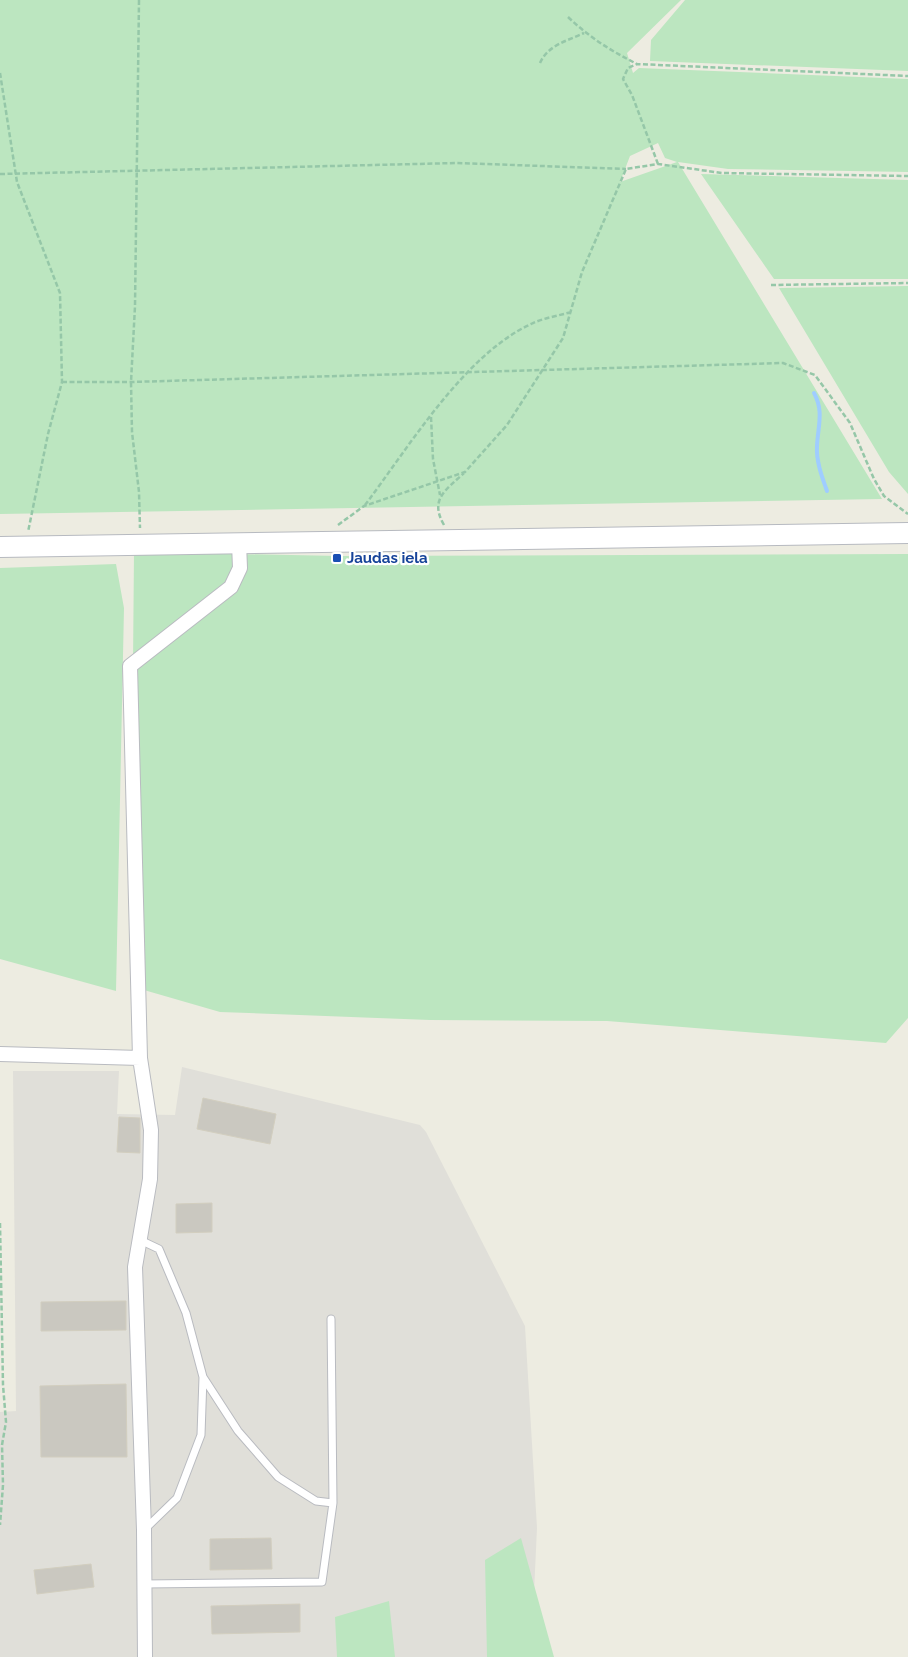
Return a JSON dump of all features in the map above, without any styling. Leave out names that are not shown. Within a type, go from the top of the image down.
[{"type":"main road","points":[[0,546],[908,533]]},
{"type":"street","points":[[145,1657],[144,1530],[134,1267],[150,1179],[150,1130],[140,1058],[130,666],[231,587],[240,568],[239,544]]},
{"type":"street","points":[[0,1054],[140,1058]]},
{"type":"lane","points":[[139,1240],[160,1249],[186,1313],[203,1377],[201,1435],[177,1498],[144,1530]]},
{"type":"lane","points":[[144,1584],[322,1582],[333,1503],[330,1319]]},
{"type":"lane","points":[[203,1377],[238,1431],[278,1477],[316,1500],[333,1503]]},
{"type":"path","points":[[139,0],[135,306],[131,382],[132,432],[139,492],[140,545]]},
{"type":"path","points":[[568,17],[584,33],[612,52],[637,64],[908,76]]},
{"type":"path","points":[[540,63],[544,54],[553,46],[584,33]]},
{"type":"path","points":[[637,64],[628,68],[623,78],[632,95],[658,164]]},
{"type":"path","points":[[0,74],[15,173],[36,234],[60,293],[62,382],[35,494],[28,527],[27,546]]},
{"type":"path","points":[[0,174],[457,163],[626,169],[658,164],[722,173],[908,176]]},
{"type":"path","points":[[440,495],[465,472],[506,425],[564,338],[582,272],[626,169]]},
{"type":"path","points":[[771,284],[908,283]]},
{"type":"path","points":[[364,506],[445,396],[496,347],[531,324],[571,312]]},
{"type":"path","points":[[62,382],[131,382],[783,363],[815,375],[850,424],[874,479],[884,496],[908,514]]},
{"type":"path","points":[[431,416],[433,459],[440,495],[437,505],[440,518],[453,540]]},
{"type":"path","points":[[326,542],[333,528],[364,506],[465,472]]},
{"type":"path","points":[[0,1223],[1,1386],[6,1422],[2,1445],[3,1485],[0,1525]]},
{"type":"shaded area","points":[[182,1067],[420,1125],[426,1132],[525,1326],[537,1528],[531,1657],[0,1657],[0,1412],[16,1411],[13,1071],[119,1071],[117,1114],[175,1115]]},
{"type":"green space","points":[[0,0],[681,0],[627,53],[633,73],[639,68],[908,79],[908,172],[728,169],[678,162],[882,499],[0,514]],"holes":[[[658,143],[665,158],[677,162],[620,182],[630,156]]]},
{"type":"green space","points":[[685,0],[908,0],[908,71],[650,61],[651,40]]},
{"type":"green space","points":[[701,174],[908,180],[908,279],[774,279]]},
{"type":"green space","points":[[908,286],[908,494],[889,472],[779,288]]},
{"type":"green space","points":[[134,552],[339,556],[908,554],[908,1018],[886,1043],[607,1021],[430,1020],[220,1012],[137,988],[132,777]]},
{"type":"green space","points":[[116,564],[124,608],[116,991],[0,959],[0,568]]},
{"type":"green space","points":[[521,1538],[554,1657],[487,1657],[485,1560]]},
{"type":"green space","points":[[389,1601],[395,1657],[337,1657],[335,1617]]},
{"type":"building","points":[[203,1098],[276,1114],[270,1144],[197,1129]]},
{"type":"building","points":[[119,1117],[140,1118],[140,1153],[117,1152]]},
{"type":"building","points":[[212,1203],[212,1232],[176,1233],[176,1204]]},
{"type":"building","points":[[126,1301],[126,1330],[41,1331],[41,1302]]},
{"type":"building","points":[[126,1384],[127,1457],[41,1457],[40,1386]]},
{"type":"building","points":[[271,1538],[272,1569],[210,1570],[210,1539]]},
{"type":"building","points":[[91,1564],[94,1587],[37,1594],[34,1570]]},
{"type":"building","points":[[300,1604],[300,1632],[212,1634],[211,1606]]},
{"type":"waterway","points":[[814,393],[820,412],[817,457],[827,491]]},
{"type":"place","name":"Jaudas iela","points":[[337,558]]}]
